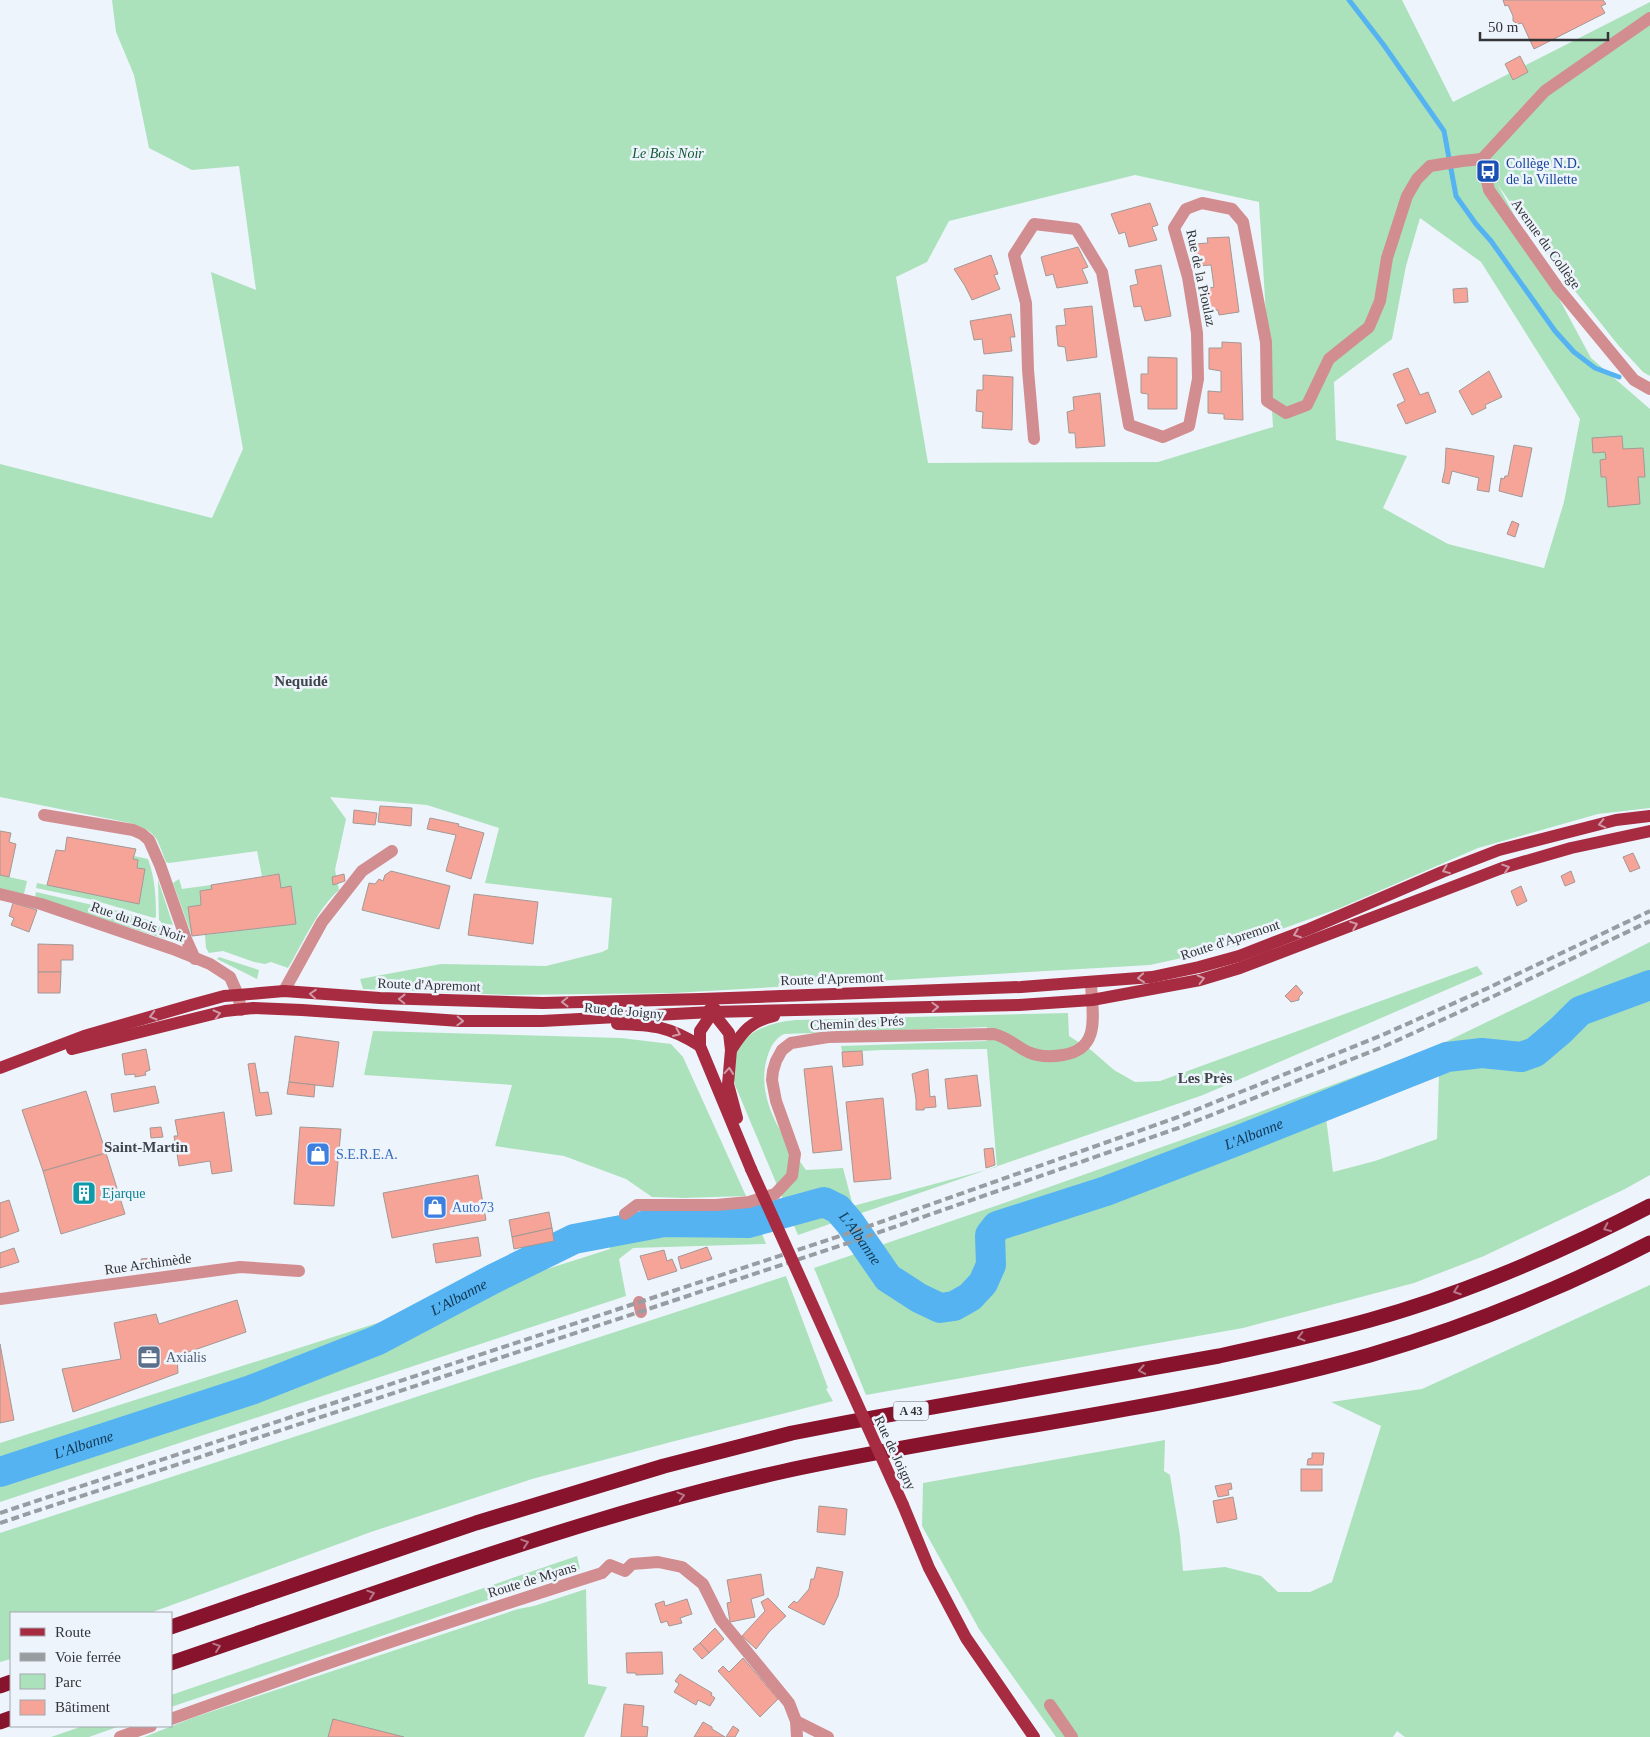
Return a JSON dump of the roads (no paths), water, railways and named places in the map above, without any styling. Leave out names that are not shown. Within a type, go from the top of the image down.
[{"type":"highway","name":"A 43","points":[[172,1627],[476,1523],[673,1463],[802,1432],[1220,1356],[1372,1319],[1435,1299],[1547,1256],[1650,1206]]},
{"type":"highway","points":[[172,1663],[541,1538],[727,1484],[892,1450],[1194,1396],[1274,1379],[1370,1355],[1493,1314],[1556,1288],[1650,1243]]},
{"type":"main road","name":"Route d'Apremont","points":[[0,1069],[84,1036],[191,1005],[224,996],[284,991],[380,998],[543,1003],[1021,987],[1152,978],[1239,956],[1499,850],[1616,820],[1650,816]]},
{"type":"main road","name":"Route d'Apremont","points":[[0,1069],[86,1045],[226,1011],[253,1008],[460,1021],[542,1021],[712,1012],[1019,1005],[1092,1000],[1200,980],[1240,968],[1502,868],[1571,848],[1650,831]]},
{"type":"main road","points":[[700,1046],[700,1031],[722,997]]},
{"type":"main road","name":"Rue de Joigny","points":[[701,999],[729,1033],[731,1050],[728,1084],[751,1169]]},
{"type":"main road","points":[[731,1050],[743,1032],[760,1019],[799,1011]]},
{"type":"main road","name":"Rue de Joigny","points":[[542,1021],[662,1027],[682,1035],[700,1046],[751,1169],[903,1505],[928,1568],[966,1638],[1034,1737]]},
{"type":"street","points":[[1482,159],[1545,91],[1650,18]]},
{"type":"street","name":"Rue de la Pioulaz","points":[[1034,439],[1028,370],[1026,303],[1014,255],[1034,224],[1076,228],[1102,272],[1129,425],[1163,437],[1189,426],[1198,379],[1197,333],[1188,277],[1174,228],[1186,209],[1202,203],[1232,209],[1243,222],[1266,342],[1267,401],[1286,413],[1307,406],[1329,359],[1369,327],[1380,301],[1387,258],[1407,196],[1417,178],[1430,166],[1436,164],[1482,159]]},
{"type":"street","name":"Avenue du Collège","points":[[1482,159],[1489,190],[1558,288],[1634,380],[1650,389]]},
{"type":"street","points":[[44,815],[133,830],[149,840],[195,959]]},
{"type":"street","points":[[284,991],[322,922],[362,871],[392,851]]},
{"type":"street","points":[[1473,860],[1479,878]]},
{"type":"street","name":"Rue du Bois Noir","points":[[0,894],[40,904],[210,964],[230,977],[238,995],[241,1010]]},
{"type":"street","name":"Chemin des Prés","points":[[625,1214],[637,1205],[716,1205],[749,1202],[775,1194],[792,1176],[795,1154],[776,1101],[772,1080],[776,1061],[782,1050],[791,1043],[828,1037],[994,1034],[1003,1036],[1041,1056],[1071,1054],[1083,1048],[1090,1038],[1093,1026],[1091,983]]},
{"type":"street","name":"Rue Archimède","points":[[0,1299],[240,1267],[300,1271]]},
{"type":"street","name":"Route de Myans","points":[[172,1719],[287,1677],[602,1573],[610,1565],[625,1571],[632,1564],[658,1562],[682,1567],[703,1584],[721,1620],[789,1702],[796,1721]]},
{"type":"street","points":[[1050,1705],[1072,1737]]},
{"type":"street","points":[[796,1721],[797,1737]]},
{"type":"street","points":[[796,1721],[828,1737]]},
{"type":"street","points":[[120,1737],[148,1727]]},
{"type":"waterway","points":[[1349,0],[1383,44],[1444,131],[1456,196],[1476,224],[1491,241],[1555,331],[1574,352],[1595,368],[1619,377]]},
{"type":"waterway","name":"L'Albanne","points":[[0,1472],[251,1390],[378,1340],[493,1279],[574,1239],[664,1222],[748,1223],[824,1202],[838,1209],[850,1223],[888,1278],[919,1298],[940,1308],[954,1306],[970,1297],[983,1283],[991,1265],[990,1235],[997,1226],[1106,1191],[1447,1057],[1482,1053],[1521,1057],[1535,1052],[1580,1011],[1650,985]]},
{"type":"railway","points":[[0,1513],[858,1230],[1178,1117],[1380,1036],[1488,988],[1650,911]]},
{"type":"railway","points":[[0,1523],[854,1241],[1181,1127],[1385,1046],[1650,921]]},
{"type":"place","name":"Collège N.D. de la Villette","points":[[1488,171]]},
{"type":"place","name":"S.E.R.E.A.","points":[[318,1154]]},
{"type":"place","name":"Ejarque","points":[[84,1193]]},
{"type":"place","name":"Auto73","points":[[435,1207]]},
{"type":"place","name":"Axialis","points":[[149,1357]]},
{"type":"district","name":"Nequidé","points":[[301,681]]},
{"type":"district","name":"Les Près","points":[[1205,1078]]},
{"type":"district","name":"Saint-Martin","points":[[146,1147]]},
{"type":"park label","name":"Le Bois Noir","points":[[668,153]]}]
